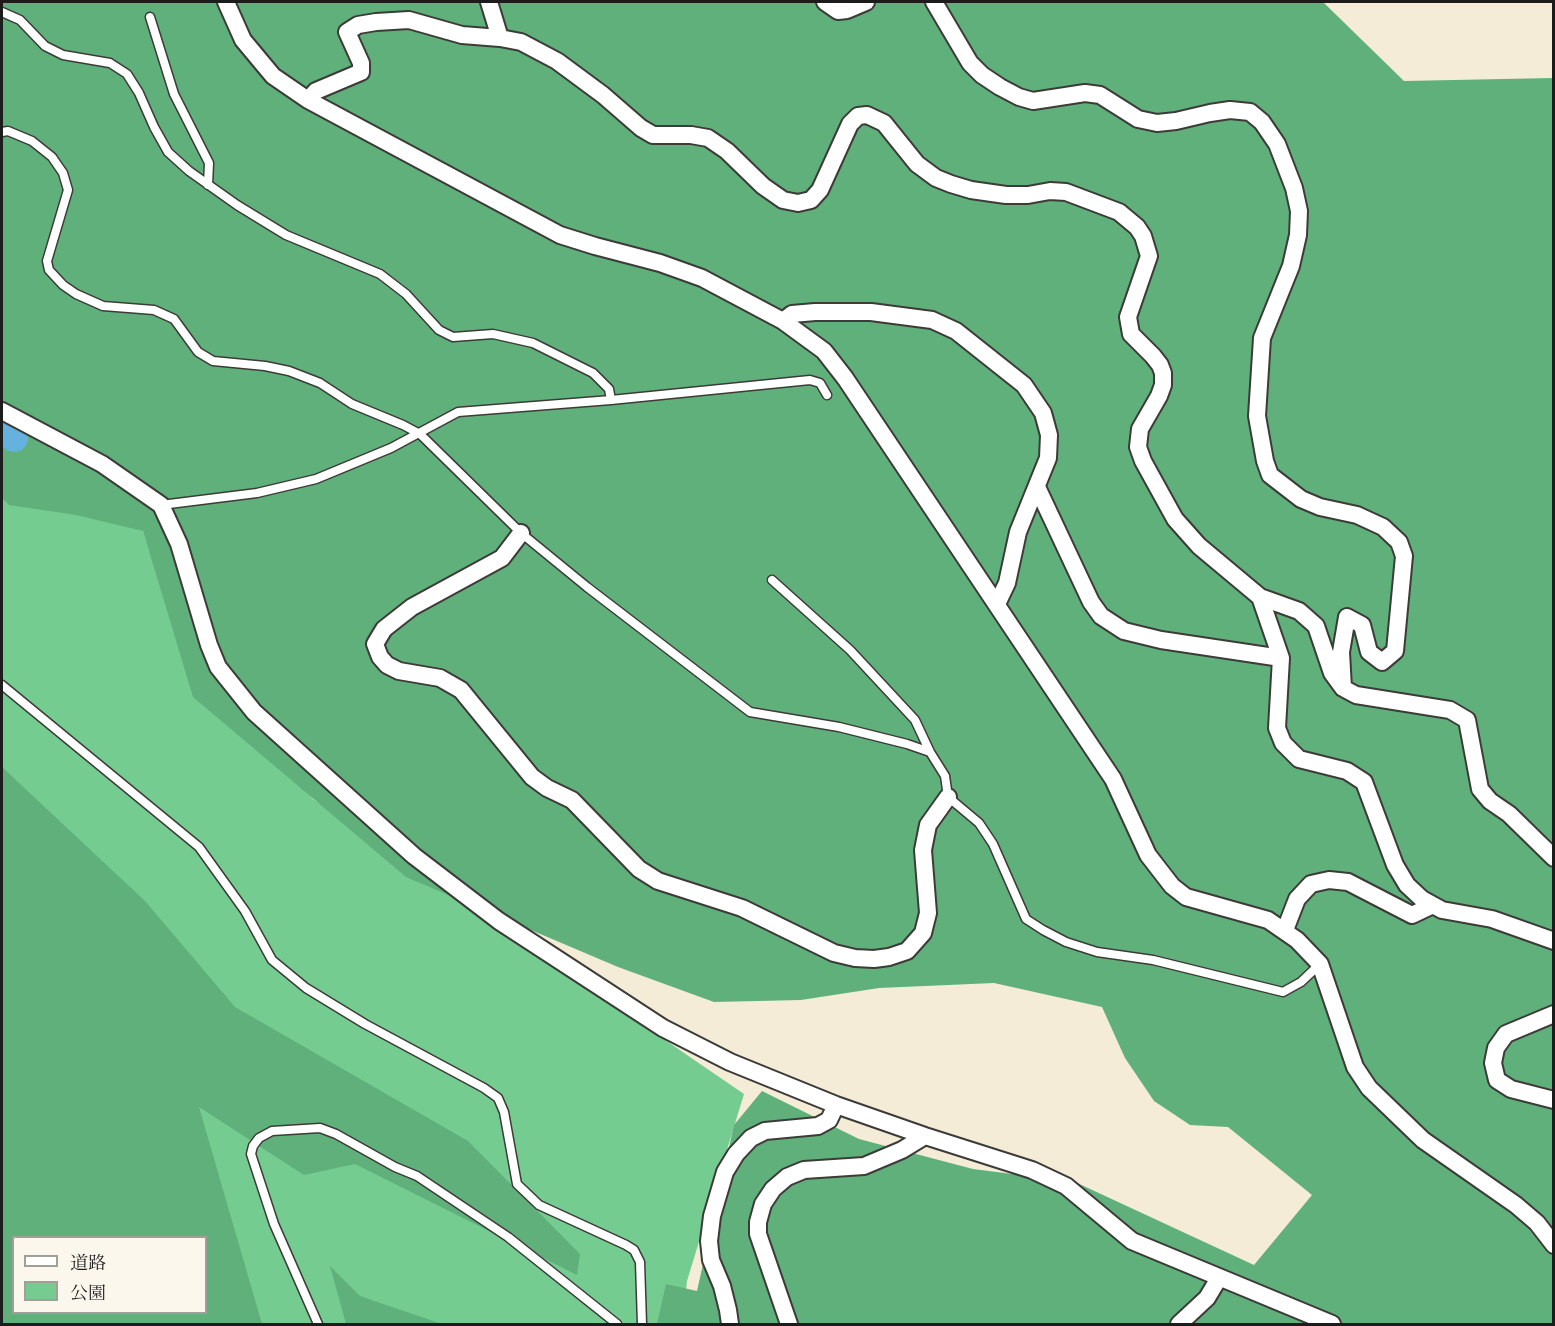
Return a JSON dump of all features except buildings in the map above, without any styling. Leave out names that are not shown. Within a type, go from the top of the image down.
[{"type":"street","points":[[226,2],[243,40],[273,76],[308,100],[560,235],[660,262],[702,278],[783,321],[824,351],[845,378],[1113,779],[1148,855],[1172,886],[1186,897],[1268,920],[1285,930],[1320,964],[1355,1067],[1369,1088],[1423,1140],[1516,1205],[1536,1223],[1554,1245]]},
{"type":"street","points":[[489,2],[500,38]]},
{"type":"street","points":[[825,2],[838,11],[847,10],[866,2]]},
{"type":"street","points":[[934,2],[970,63],[982,75],[1019,97],[1034,101],[1085,93],[1100,95],[1138,119],[1158,123],[1176,122],[1210,112],[1230,110],[1250,112],[1262,122],[1277,144],[1294,188],[1299,211],[1298,235],[1292,266],[1262,338],[1257,416],[1265,461],[1270,476],[1301,499],[1320,507],[1357,515],[1383,527],[1399,542],[1404,556],[1395,651],[1382,662],[1369,652],[1362,625],[1347,617],[1341,652],[1343,688]]},
{"type":"street","points":[[308,100],[316,92],[361,72],[361,63],[347,32],[358,26],[392,20],[408,20],[462,35],[521,42],[557,61],[653,135],[691,135],[708,138],[727,151],[763,186],[783,200],[798,203],[811,200],[820,190],[850,124],[858,116],[867,115],[884,123],[917,164],[936,178],[951,184],[971,190],[1006,195],[1066,192],[1119,212],[1137,226],[1143,236],[1149,256],[1128,317],[1131,334],[1160,365],[1163,385],[1140,429],[1138,447],[1143,461],[1175,519],[1199,546],[1260,597],[1299,611],[1316,626],[1332,673],[1343,688],[1356,695],[1450,710],[1467,720],[1480,789],[1490,801],[1509,814],[1554,858]]},
{"type":"street","points":[[783,321],[792,314],[815,312],[871,312],[932,320],[956,331],[1024,385],[1043,412],[1049,435],[1048,458],[1018,532],[1007,583],[997,604]]},
{"type":"street","points":[[2,411],[102,464],[161,505],[179,544],[208,645],[218,667],[254,712],[414,856],[499,921],[663,1028],[730,1062],[836,1105],[925,1137],[1032,1170],[1066,1186],[1132,1241],[1332,1324]]},
{"type":"street","points":[[1037,487],[1091,602],[1101,616],[1124,631],[1161,640],[1281,658]]},
{"type":"street","points":[[521,533],[502,558],[412,607],[384,629],[375,644],[380,657],[387,665],[399,671],[440,678],[461,690],[532,777],[547,788],[572,800],[639,869],[658,880],[742,908],[834,953],[855,958],[889,957],[907,951],[923,933],[928,913],[923,850],[928,825],[948,797]]},
{"type":"street","points":[[1260,597],[1281,658],[1276,728],[1283,743],[1299,759],[1347,771],[1364,782],[1395,865],[1407,885],[1422,899],[1442,910],[1492,918],[1554,941]]},
{"type":"street","points":[[1285,930],[1297,899],[1311,884],[1329,880],[1348,882],[1412,915],[1433,905]]},
{"type":"street","points":[[1554,1014],[1506,1034],[1496,1048],[1493,1063],[1497,1080],[1511,1089],[1554,1100]]},
{"type":"street","points":[[730,1324],[724,1294],[711,1260],[710,1241],[712,1216],[725,1172],[736,1154],[751,1138],[765,1131],[818,1126],[829,1120],[836,1105]]},
{"type":"street","points":[[789,1324],[758,1234],[758,1222],[763,1204],[773,1189],[787,1177],[804,1170],[864,1166],[902,1150],[925,1137]]},
{"type":"street","points":[[1179,1324],[1207,1298],[1219,1278]]},
{"type":"lane","points":[[2,12],[20,20],[45,46],[63,55],[110,63],[128,74],[168,152],[189,171],[237,205],[286,235],[380,274],[406,294],[439,330],[453,337],[493,334],[533,343],[593,373],[609,389],[611,400]]},
{"type":"lane","points":[[150,18],[174,94],[209,163],[208,185]]},
{"type":"lane","points":[[2,132],[8,131],[32,141],[52,157],[63,173],[68,190],[47,261],[49,270],[63,285],[76,294],[103,306],[154,310],[174,319],[198,352],[213,362],[265,366],[289,371],[320,383],[352,404],[420,434],[521,533],[587,587],[750,712],[839,727],[930,752]]},
{"type":"lane","points":[[161,505],[257,493],[316,479],[392,448],[458,412],[611,400],[810,380],[820,383],[827,395]]},
{"type":"lane","points":[[772,580],[850,650],[915,720],[930,752],[945,776],[948,797],[979,822],[993,844],[1026,919],[1066,942],[1097,952],[1153,960],[1283,992],[1301,982],[1320,964]]},
{"type":"lane","points":[[2,685],[199,848],[245,911],[272,960],[306,988],[364,1024],[484,1088],[498,1098],[504,1112],[517,1185],[539,1205],[634,1250],[640,1262],[642,1324]]},
{"type":"lane","points":[[318,1324],[274,1224],[251,1154],[259,1138],[272,1131],[320,1128],[417,1176],[508,1237],[616,1324]]},
{"type":"green space","points":[[2,2],[1323,2],[1404,81],[1553,78],[1553,1324],[657,1324],[666,1284],[697,1291],[734,1125],[762,1091],[859,1139],[973,1169],[1075,1182],[1254,1265],[1312,1195],[1228,1127],[1190,1125],[1154,1101],[1125,1058],[1102,1007],[994,983],[879,988],[801,1000],[714,1002],[618,967],[406,877],[193,697],[143,531],[76,515],[9,505],[2,498]]},
{"type":"green space","points":[[2,485],[143,531],[179,641],[313,799],[744,1094],[687,1281],[682,1324],[2,1324]]},
{"type":"green space","points":[[2,767],[145,901],[235,1007],[468,1141],[580,1254],[577,1275],[355,1164],[304,1175],[199,1107],[262,1324],[2,1324]]},
{"type":"green space","points":[[330,1266],[360,1296],[442,1324],[346,1324]]},
{"type":"waterway","points":[[2,431],[14,438]]}]
